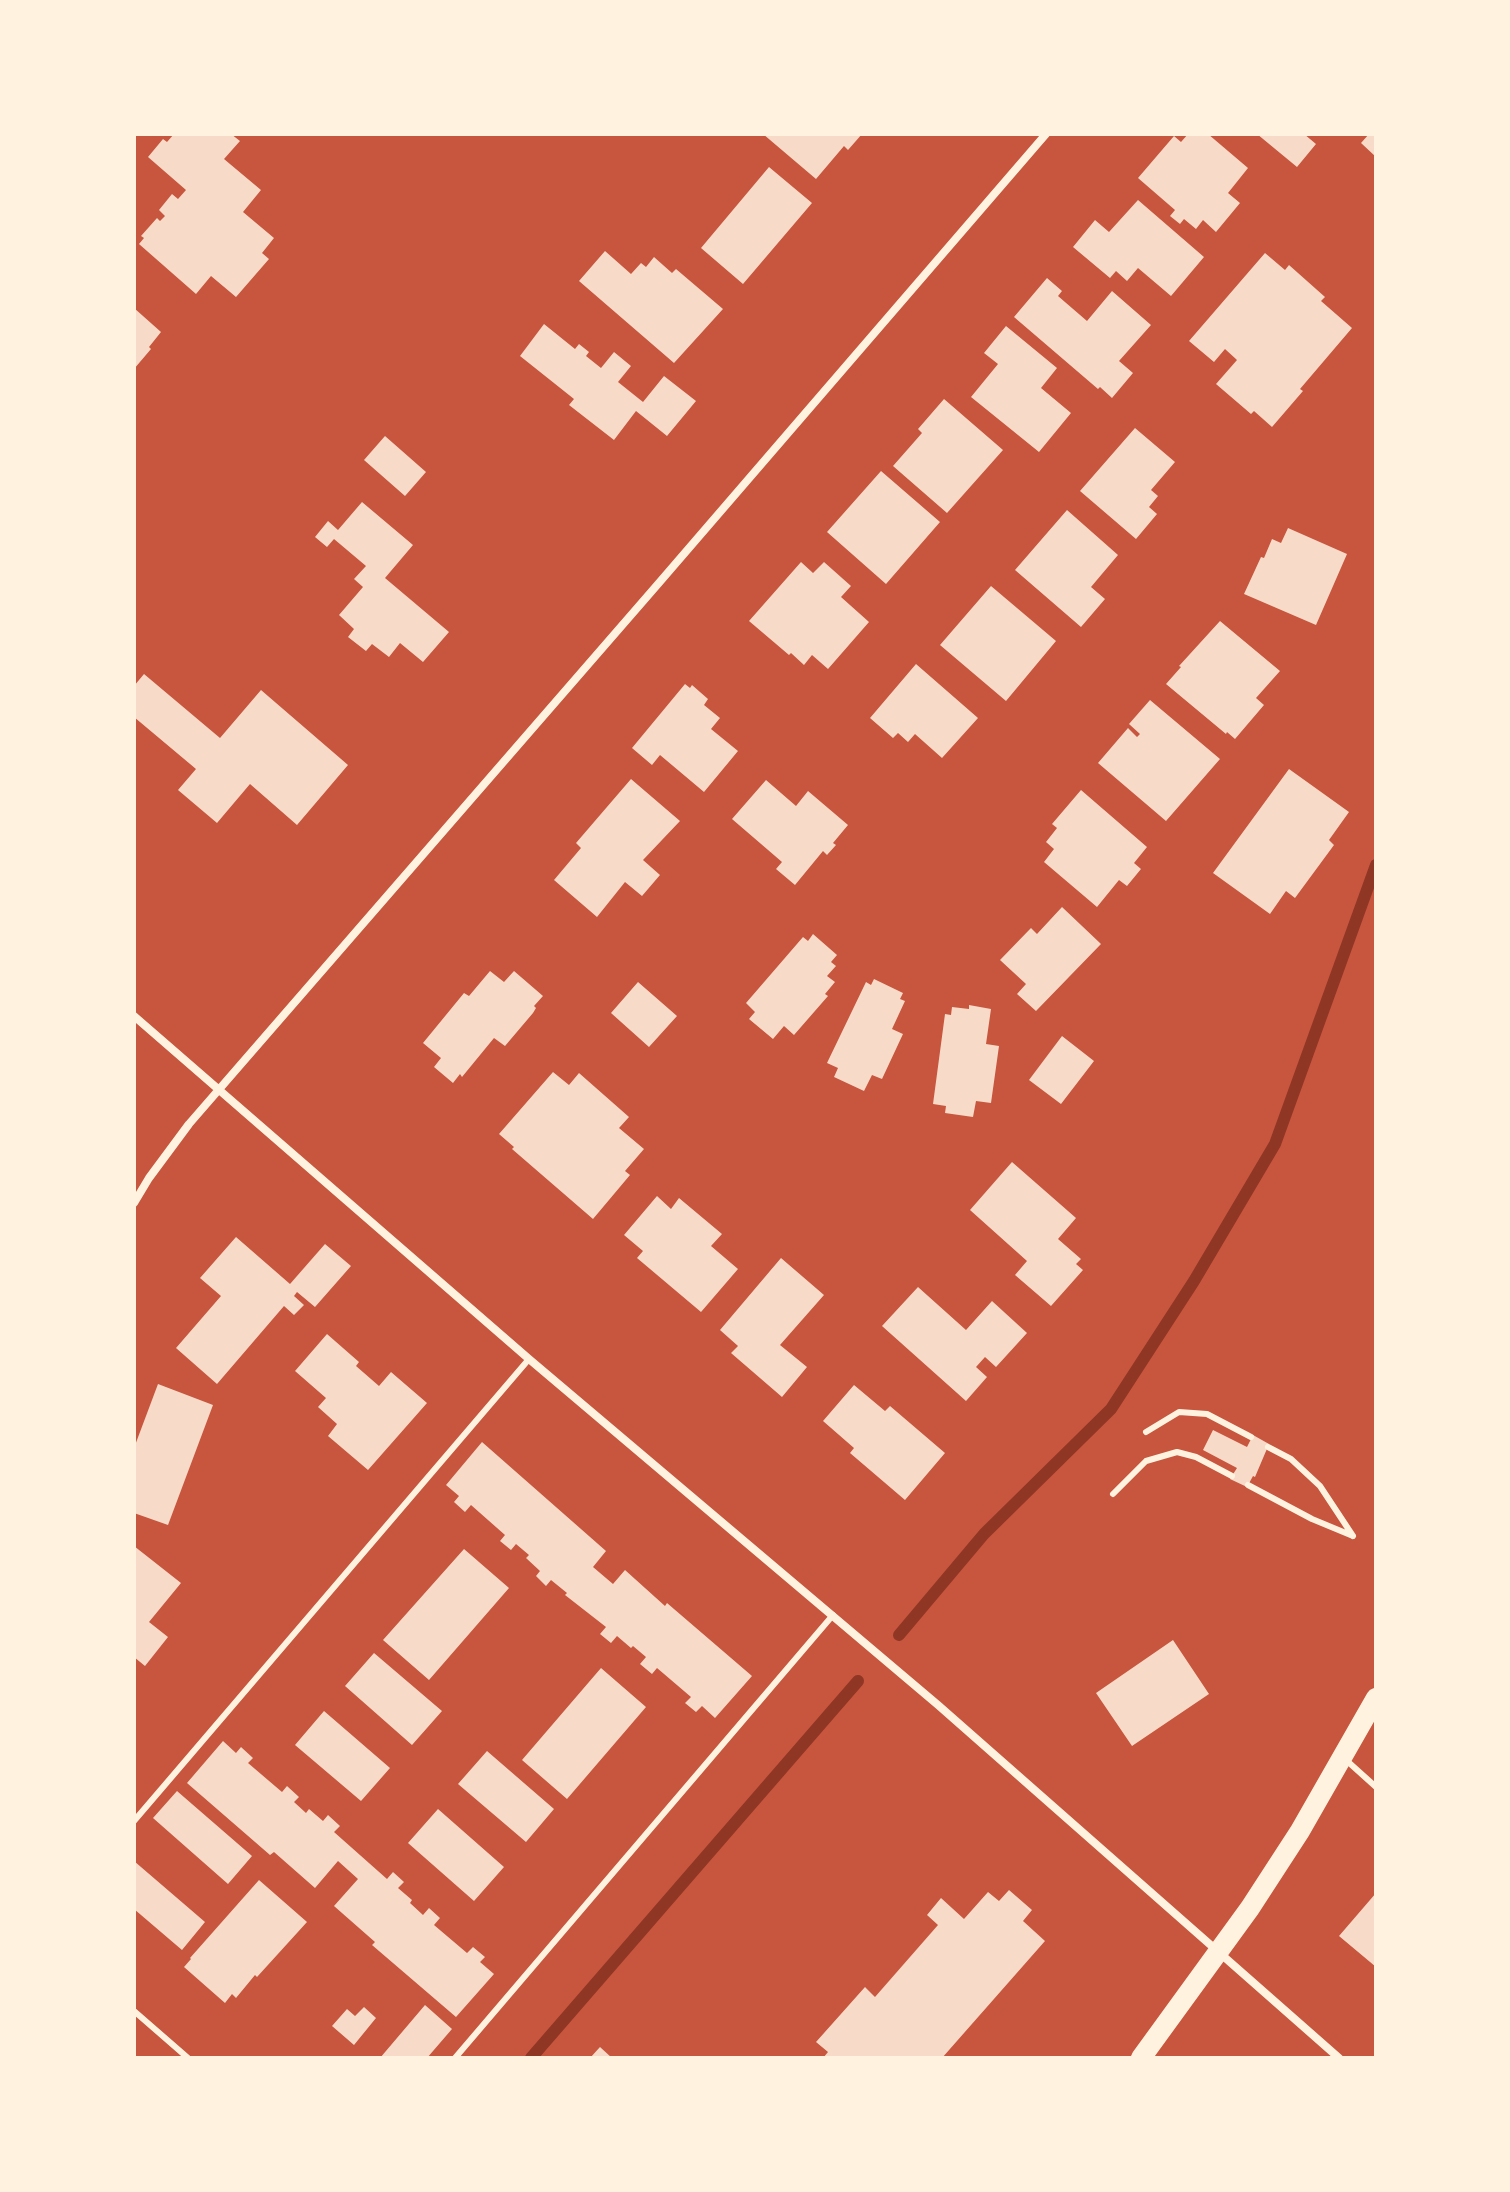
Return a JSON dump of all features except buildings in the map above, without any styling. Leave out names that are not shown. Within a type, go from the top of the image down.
[{"type":"main road","points":[[1141,2058],[1219,1953],[1292,1844],[1376,1698]]},
{"type":"street","points":[[134,1203],[189,1124],[1046,134]]},
{"type":"street","points":[[134,1016],[529,1359],[917,1687],[1339,2058]]},
{"type":"lane","points":[[134,1821],[529,1359]]},
{"type":"lane","points":[[1146,1432],[1179,1412],[1207,1414],[1251,1437]]},
{"type":"lane","points":[[1248,1485],[1312,1519],[1353,1536],[1320,1486],[1291,1459],[1268,1447]]},
{"type":"lane","points":[[1113,1494],[1146,1461],[1177,1452],[1196,1457],[1232,1476]]},
{"type":"lane","points":[[455,2058],[833,1615]]},
{"type":"lane","points":[[1343,1758],[1376,1787]]},
{"type":"lane","points":[[134,2011],[188,2058]]},
{"type":"waterway","points":[[899,1635],[984,1534],[1111,1409],[1194,1281],[1275,1144],[1376,865]]},
{"type":"waterway","points":[[531,2058],[858,1681]]}]
